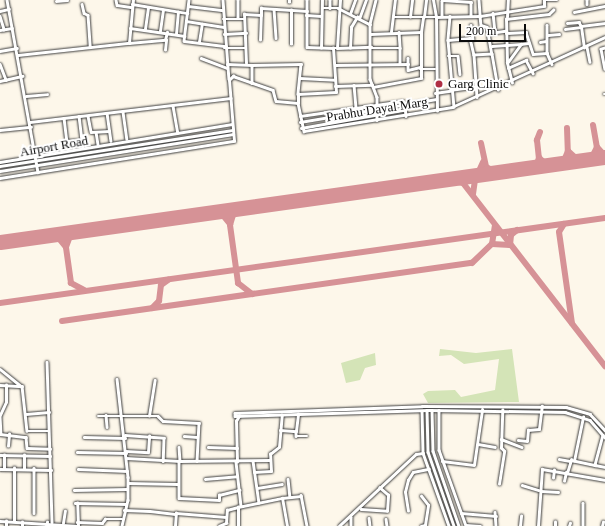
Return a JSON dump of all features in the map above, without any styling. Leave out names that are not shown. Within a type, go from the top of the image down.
[{"type":"street","points":[[7,0],[26,96],[38,172]]},
{"type":"street","points":[[57,6],[56,0],[66,0]]},
{"type":"street","points":[[116,0],[117,6],[132,6],[187,13]]},
{"type":"street","points":[[129,43],[133,0]]},
{"type":"street","points":[[189,0],[184,41],[199,42],[224,47],[245,48]]},
{"type":"street","points":[[0,178],[110,158],[234,141],[232,130],[230,80],[224,47],[223,0]]},
{"type":"street","points":[[238,0],[238,18]]},
{"type":"street","points":[[307,0],[307,47],[400,48]]},
{"type":"street","points":[[322,0],[322,48]]},
{"type":"street","points":[[330,0],[330,8]]},
{"type":"street","points":[[337,48],[338,8],[340,0]]},
{"type":"street","points":[[350,14],[355,0]]},
{"type":"street","points":[[350,48],[351,27],[358,18],[366,0]]},
{"type":"street","points":[[376,0],[370,24],[370,64],[377,106],[377,120]]},
{"type":"street","points":[[391,32],[395,0]]},
{"type":"street","points":[[410,17],[412,0]]},
{"type":"street","points":[[335,86],[373,86],[417,80],[422,76],[420,68],[421,32],[426,0]]},
{"type":"street","points":[[433,0],[436,16],[435,93],[437,111]]},
{"type":"street","points":[[479,0],[481,24],[487,26],[490,33],[498,89]]},
{"type":"street","points":[[508,0],[506,12],[506,44],[507,63],[512,83]]},
{"type":"street","points":[[393,17],[480,16],[544,6],[544,0],[557,0]]},
{"type":"street","points":[[442,16],[442,1],[471,1],[472,16]]},
{"type":"street","points":[[82,4],[84,13],[88,14],[90,47]]},
{"type":"street","points":[[188,6],[223,10]]},
{"type":"street","points":[[574,12],[605,6]]},
{"type":"street","points":[[145,29],[148,8]]},
{"type":"street","points":[[260,40],[261,8],[307,11]]},
{"type":"street","points":[[322,8],[338,8],[370,24]]},
{"type":"street","points":[[0,10],[9,9]]},
{"type":"street","points":[[274,9],[276,38]]},
{"type":"street","points":[[160,31],[163,10]]},
{"type":"street","points":[[291,10],[291,44]]},
{"type":"street","points":[[507,17],[549,14],[553,10]]},
{"type":"street","points":[[176,34],[178,12]]},
{"type":"street","points":[[493,13],[495,32]]},
{"type":"street","points":[[246,63],[246,19],[244,14],[261,15]]},
{"type":"street","points":[[306,15],[321,16]]},
{"type":"street","points":[[0,16],[4,29]]},
{"type":"street","points":[[450,16],[448,56],[450,91],[454,107]]},
{"type":"street","points":[[223,18],[246,19]]},
{"type":"street","points":[[186,21],[224,27]]},
{"type":"street","points":[[567,23],[579,22],[590,62]]},
{"type":"street","points":[[565,29],[605,23]]},
{"type":"street","points":[[199,42],[202,24]]},
{"type":"street","points":[[471,25],[477,97]]},
{"type":"street","points":[[547,25],[547,53],[552,64]]},
{"type":"street","points":[[0,30],[12,28]]},
{"type":"street","points":[[130,28],[167,32],[184,36]]},
{"type":"street","points":[[165,50],[167,32]]},
{"type":"street","points":[[399,32],[400,64]]},
{"type":"street","points":[[371,34],[421,32]]},
{"type":"street","points":[[490,33],[526,32],[533,56],[547,53]]},
{"type":"street","points":[[224,34],[246,33]]},
{"type":"street","points":[[548,35],[559,34]]},
{"type":"street","name":"Prabhu Dayal Marg","points":[[300,78],[298,103],[301,128],[304,131],[406,116],[454,107],[512,83],[605,37]]},
{"type":"street","points":[[18,55],[166,39]]},
{"type":"street","points":[[448,40],[473,40]]},
{"type":"street","points":[[540,42],[546,41]]},
{"type":"street","points":[[492,46],[528,43]]},
{"type":"street","points":[[507,63],[521,44]]},
{"type":"street","points":[[0,50],[17,48]]},
{"type":"street","points":[[298,94],[336,92],[333,48]]},
{"type":"street","points":[[605,48],[601,50],[605,69]]},
{"type":"street","points":[[474,54],[492,54]]},
{"type":"street","points":[[448,56],[459,57],[460,74]]},
{"type":"street","points":[[200,58],[228,68]]},
{"type":"street","points":[[408,58],[408,70],[420,68],[435,69]]},
{"type":"street","points":[[508,68],[526,60],[533,73]]},
{"type":"street","points":[[0,64],[6,80]]},
{"type":"street","points":[[227,64],[301,64],[300,78],[334,80]]},
{"type":"street","points":[[334,65],[408,64]]},
{"type":"street","points":[[252,65],[252,83]]},
{"type":"street","points":[[0,81],[22,76]]},
{"type":"street","points":[[230,80],[233,76],[273,90],[276,101],[298,103]]},
{"type":"street","points":[[354,85],[356,108]]},
{"type":"street","points":[[435,93],[477,86]]},
{"type":"street","points":[[26,96],[47,94]]},
{"type":"street","points":[[30,122],[231,98]]},
{"type":"street","points":[[300,122],[436,99]]},
{"type":"street","points":[[300,116],[377,106],[403,101]]},
{"type":"street","points":[[301,128],[403,110],[404,105]]},
{"type":"street","points":[[404,105],[406,116]]},
{"type":"street","points":[[173,106],[178,133]]},
{"type":"street","points":[[123,112],[127,139]]},
{"type":"street","points":[[106,113],[111,141]]},
{"type":"street","points":[[88,115],[91,132],[109,131]]},
{"type":"street","points":[[79,116],[83,147]]},
{"type":"street","points":[[64,118],[67,141],[82,140]]},
{"type":"street","points":[[0,162],[111,141],[178,133],[232,124]]},
{"type":"street","points":[[0,130],[31,127]]},
{"type":"street","name":"Airport Road","points":[[0,166],[37,161],[111,147],[232,130]]},
{"type":"street","points":[[96,132],[98,144]]},
{"type":"street","name":"Airport Road","points":[[0,171],[233,134]]},
{"type":"street","points":[[47,362],[52,522]]},
{"type":"street","points":[[0,369],[22,386],[26,414],[27,448],[50,449]]},
{"type":"street","points":[[117,379],[125,437],[128,483],[122,526]]},
{"type":"street","points":[[149,416],[155,380]]},
{"type":"street","points":[[0,385],[22,386]]},
{"type":"street","points":[[6,385],[6,402],[0,416],[0,434],[26,436]]},
{"type":"street","points":[[499,484],[504,451],[501,439],[504,405]]},
{"type":"street","points":[[429,406],[428,452],[454,526]]},
{"type":"street","points":[[595,465],[604,436],[583,417],[542,412],[503,410],[422,410],[239,416],[235,412],[429,406],[542,406],[578,409],[590,414],[605,430]]},
{"type":"street","points":[[518,440],[527,441],[528,430],[539,429],[542,406]]},
{"type":"street","points":[[422,410],[423,452],[449,526]]},
{"type":"street","points":[[429,410],[433,451],[459,526]]},
{"type":"street","points":[[438,410],[442,461],[466,526],[480,526]]},
{"type":"street","points":[[442,461],[474,465],[482,410]]},
{"type":"street","points":[[26,414],[49,412]]},
{"type":"street","points":[[298,414],[296,436],[307,436]]},
{"type":"street","points":[[106,415],[107,427]]},
{"type":"street","points":[[254,472],[271,471],[270,454],[279,447],[282,415]]},
{"type":"street","points":[[98,416],[158,416],[163,421],[199,423],[197,437],[197,461]]},
{"type":"street","points":[[238,526],[240,507],[236,462],[236,421],[239,416]]},
{"type":"street","points":[[564,481],[566,472],[572,461],[583,417]]},
{"type":"street","points":[[280,430],[296,431]]},
{"type":"street","points":[[27,431],[50,431]]},
{"type":"street","points":[[8,434],[8,446]]},
{"type":"street","points":[[77,452],[148,452],[149,436]]},
{"type":"street","points":[[84,437],[149,436],[164,438],[162,461]]},
{"type":"street","points":[[184,436],[197,437]]},
{"type":"street","points":[[501,439],[522,447]]},
{"type":"street","points":[[478,444],[494,447]]},
{"type":"street","points":[[179,447],[177,495],[182,499],[219,500],[219,495],[239,490]]},
{"type":"street","points":[[208,447],[237,448]]},
{"type":"street","points":[[339,526],[360,509],[416,454],[423,452]]},
{"type":"street","points":[[0,455],[50,456]]},
{"type":"street","points":[[4,455],[2,469],[34,468],[51,470]]},
{"type":"street","points":[[24,455],[24,468]]},
{"type":"street","points":[[126,458],[162,461],[236,462],[270,460]]},
{"type":"street","points":[[559,459],[605,467]]},
{"type":"street","points":[[253,461],[259,503]]},
{"type":"street","points":[[14,468],[14,521]]},
{"type":"street","points":[[34,468],[34,514]]},
{"type":"street","points":[[78,469],[127,471]]},
{"type":"street","points":[[408,511],[405,492],[408,480],[413,472],[428,469]]},
{"type":"street","points":[[538,526],[542,469],[605,480]]},
{"type":"street","points":[[553,478],[554,470]]},
{"type":"street","points":[[205,479],[237,476]]},
{"type":"street","points":[[288,479],[290,497]]},
{"type":"street","points":[[128,483],[177,484]]},
{"type":"street","points":[[257,488],[282,484]]},
{"type":"street","points":[[522,485],[540,490],[558,492]]},
{"type":"street","points":[[360,509],[387,511],[388,495],[380,488]]},
{"type":"street","points":[[74,490],[128,489]]},
{"type":"street","points":[[219,526],[226,523],[227,510],[282,498],[301,496],[307,526]]},
{"type":"street","points":[[421,496],[428,505],[425,525],[421,526]]},
{"type":"street","points":[[282,498],[287,526]]},
{"type":"street","points":[[0,521],[52,522],[78,526],[76,503],[126,504]]},
{"type":"street","points":[[583,503],[583,526]]},
{"type":"street","points":[[124,510],[226,517]]},
{"type":"street","points":[[63,523],[65,511]]},
{"type":"street","points":[[496,512],[496,526]]},
{"type":"street","points":[[461,513],[496,516]]},
{"type":"street","points":[[175,514],[175,526]]},
{"type":"street","points":[[520,526],[521,516]]},
{"type":"street","points":[[351,517],[351,526]]},
{"type":"street","points":[[369,518],[370,526]]},
{"type":"street","points":[[77,522],[102,523],[106,519],[122,519]]},
{"type":"street","points":[[386,519],[387,526]]},
{"type":"street","points":[[6,521],[6,526]]},
{"type":"green space","points":[[440,349],[476,353],[512,349],[519,402],[428,403],[423,394],[428,391],[455,390],[461,397],[495,390],[499,359],[464,364],[451,355],[439,356]]},
{"type":"green space","points":[[375,353],[376,365],[365,368],[360,380],[346,383],[341,363]]},
{"type":"taxiway","points":[[593,125],[597,147],[605,156]]},
{"type":"taxiway","points":[[567,128],[568,151],[578,160]]},
{"type":"taxiway","points":[[540,132],[537,140],[539,158],[548,165]]},
{"type":"taxiway","points":[[481,143],[486,167],[496,172]]},
{"type":"taxiway","points":[[591,159],[597,147]]},
{"type":"taxiway","points":[[563,163],[568,151]]},
{"type":"taxiway","points":[[536,166],[539,158]]},
{"type":"taxiway","points":[[466,176],[479,171],[483,162]]},
{"type":"taxiway","points":[[473,194],[475,179],[489,173]]},
{"type":"taxiway","points":[[445,180],[463,183],[605,366]]},
{"type":"taxiway","points":[[243,208],[233,215],[230,225],[238,283],[252,294]]},
{"type":"taxiway","points":[[210,212],[222,214],[230,224]]},
{"type":"taxiway","points":[[0,303],[605,218]]},
{"type":"taxiway","points":[[564,224],[559,232],[572,323]]},
{"type":"taxiway","points":[[62,321],[472,263],[492,244],[495,225]]},
{"type":"taxiway","points":[[84,230],[70,236],[66,247],[71,283],[84,290]]},
{"type":"taxiway","points":[[492,244],[510,245],[511,235],[517,230]]},
{"type":"taxiway","points":[[40,236],[57,236],[66,247]]},
{"type":"taxiway","points":[[152,308],[159,301],[161,285],[168,280]]},
{"type":"runway","points":[[0,242],[605,157]]},
{"type":"place","name":"Garg Clinic","points":[[439,84]]}]
